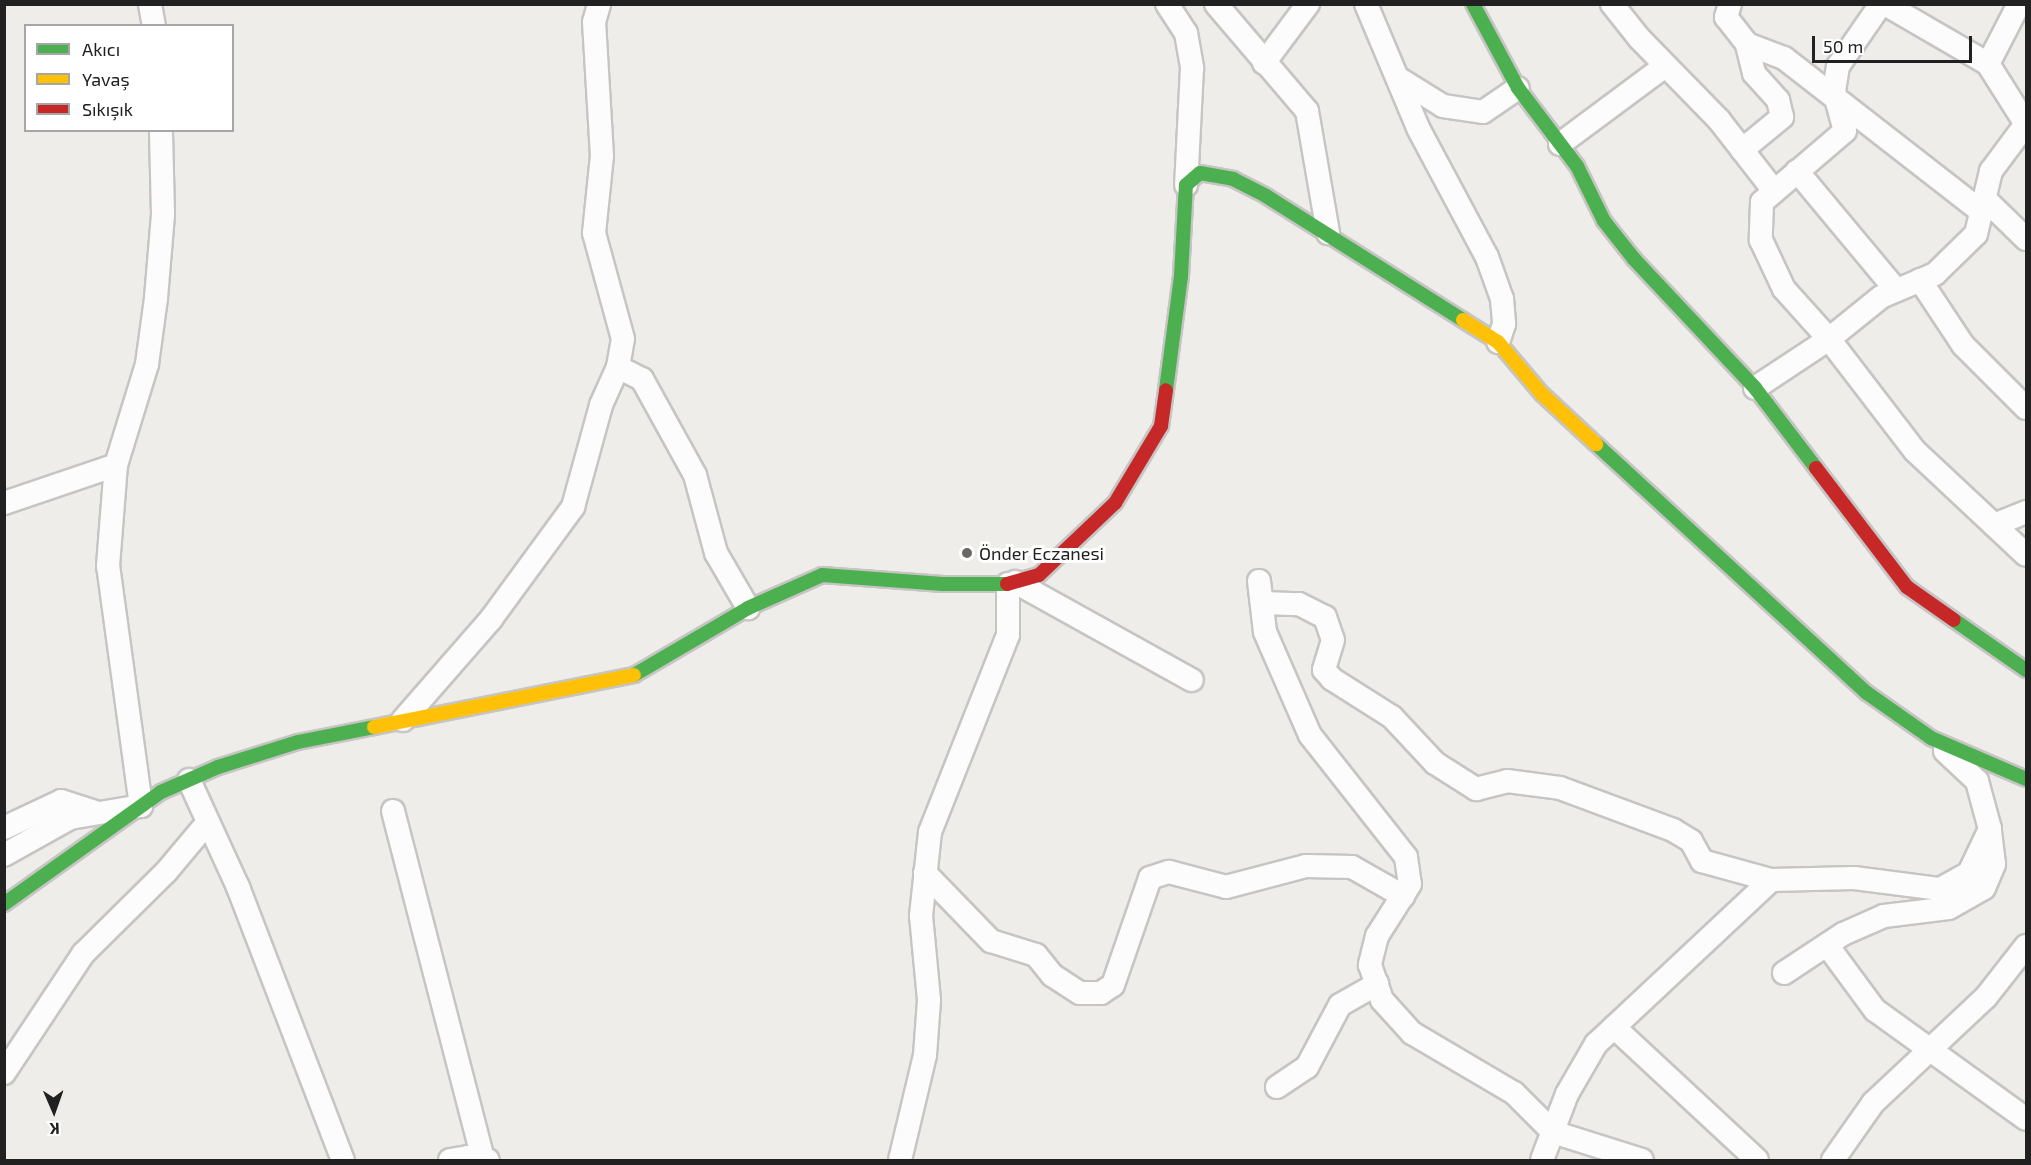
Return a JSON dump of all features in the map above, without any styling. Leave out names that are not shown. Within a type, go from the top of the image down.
[{"type":"street","points":[[150,4],[154,24]]},
{"type":"street","points":[[403,720],[491,619],[573,507],[601,405],[618,367],[623,339],[594,233],[602,156],[594,22],[599,4]]},
{"type":"street","points":[[4,904],[141,806],[189,780],[298,742],[633,676],[748,608],[822,575],[943,584],[1012,583],[1039,575],[1115,503],[1161,426],[1180,276],[1192,68],[1186,33],[1167,4]]},
{"type":"street","points":[[1216,4],[1307,111],[1328,233]]},
{"type":"street","points":[[1264,63],[1308,4]]},
{"type":"street","points":[[1352,4],[1369,13],[1443,178],[1487,257],[1502,299],[1504,324],[1498,342]]},
{"type":"street","points":[[1473,4],[1518,88],[1577,166],[1604,222],[1755,388],[1907,587],[2026,670]]},
{"type":"street","points":[[1612,4],[1742,150],[1774,191]]},
{"type":"street","points":[[1730,4],[1726,17],[1747,44],[1754,73],[1778,100],[1782,117],[1742,150]]},
{"type":"street","points":[[1881,4],[1838,66],[1837,98],[1845,131],[1762,202],[1761,240],[1784,289],[1829,339],[1915,451],[2026,555]]},
{"type":"street","points":[[1755,388],[1829,339],[1881,297],[1935,274],[1976,234],[1991,171],[2026,124],[1988,64],[1885,4]]},
{"type":"street","points":[[1988,64],[2019,4]]},
{"type":"street","points":[[1747,44],[1784,58],[2026,239]]},
{"type":"street","points":[[1560,144],[1665,66]]},
{"type":"street","points":[[1398,78],[1443,106],[1483,112],[1518,88]]},
{"type":"street","points":[[141,806],[108,566],[116,465],[147,364],[163,214],[161,132]]},
{"type":"street","points":[[1797,171],[1896,290]]},
{"type":"street","points":[[1186,185],[1200,173],[1233,179],[1328,233],[1498,342],[1542,394],[1661,506],[1868,693],[1931,738],[1977,781],[1990,830],[1994,864],[1984,888],[1950,908],[1884,916],[1827,945],[1784,973]]},
{"type":"street","points":[[1920,280],[1963,345],[2026,408]]},
{"type":"street","points":[[618,367],[642,379],[694,475],[717,553],[748,608]]},
{"type":"street","points":[[4,503],[116,465]]},
{"type":"street","points":[[1994,525],[2026,512]]},
{"type":"street","points":[[1012,583],[1192,680]]},
{"type":"street","points":[[900,1161],[925,1054],[929,1000],[921,916],[930,832],[1008,634],[1012,583]]},
{"type":"street","points":[[1642,1161],[1553,1132],[1514,1093],[1412,1033],[1382,1000],[1370,965],[1377,936],[1410,884],[1406,857],[1310,735],[1265,632],[1260,592],[1299,604],[1325,617],[1333,640],[1324,670],[1332,680],[1392,717],[1435,763],[1476,789],[1507,781],[1560,788],[1673,830],[1691,841],[1702,861],[1771,880],[1854,878],[1940,889],[1970,873],[1990,830]]},
{"type":"street","points":[[1931,738],[2026,779]]},
{"type":"street","points":[[189,780],[238,887],[343,1161]]},
{"type":"street","points":[[4,828],[62,801],[99,813]]},
{"type":"street","points":[[4,855],[70,818],[141,806]]},
{"type":"street","points":[[393,811],[485,1160],[468,1157],[450,1161]]},
{"type":"street","points":[[4,1073],[83,954],[166,872],[208,822]]},
{"type":"street","points":[[926,873],[991,941],[1036,955],[1052,975],[1080,993],[1101,993],[1113,985],[1150,878],[1169,872],[1226,887],[1306,866],[1352,867],[1402,896]]},
{"type":"street","points":[[1542,1161],[1567,1094],[1596,1044],[1771,880]]},
{"type":"street","points":[[1827,945],[1875,1010],[1932,1048],[2026,1119]]},
{"type":"street","points":[[1833,1161],[1873,1103],[1986,997],[2025,956]]},
{"type":"street","points":[[1277,1087],[1307,1067],[1340,1005],[1377,984]]},
{"type":"street","points":[[1614,1027],[1757,1161]]},
{"type":"traffic: fast","points":[[1473,4],[1518,88],[1577,166],[1604,221],[1634,259],[1755,388],[1816,468]]},
{"type":"traffic: fast","points":[[1166,390],[1181,276],[1186,185],[1200,173],[1233,179],[1266,196],[1463,320]]},
{"type":"traffic: fast","points":[[1596,444],[1867,693],[1931,738],[2026,779]]},
{"type":"traffic: fast","points":[[634,675],[748,608],[822,575],[943,584],[1007,584]]},
{"type":"traffic: fast","points":[[1954,620],[2026,670]]},
{"type":"traffic: fast","points":[[4,904],[161,792],[218,767],[298,742],[374,727]]},
{"type":"traffic: slow","points":[[1463,320],[1498,342],[1542,394],[1596,444]]},
{"type":"traffic: slow","points":[[374,727],[634,675]]},
{"type":"traffic: jam","points":[[1007,584],[1039,575],[1115,503],[1161,426],[1166,390]]},
{"type":"traffic: jam","points":[[1816,468],[1907,587],[1954,620]]},
{"type":"place","name":"Önder Eczanesi","points":[[967,553]]}]
